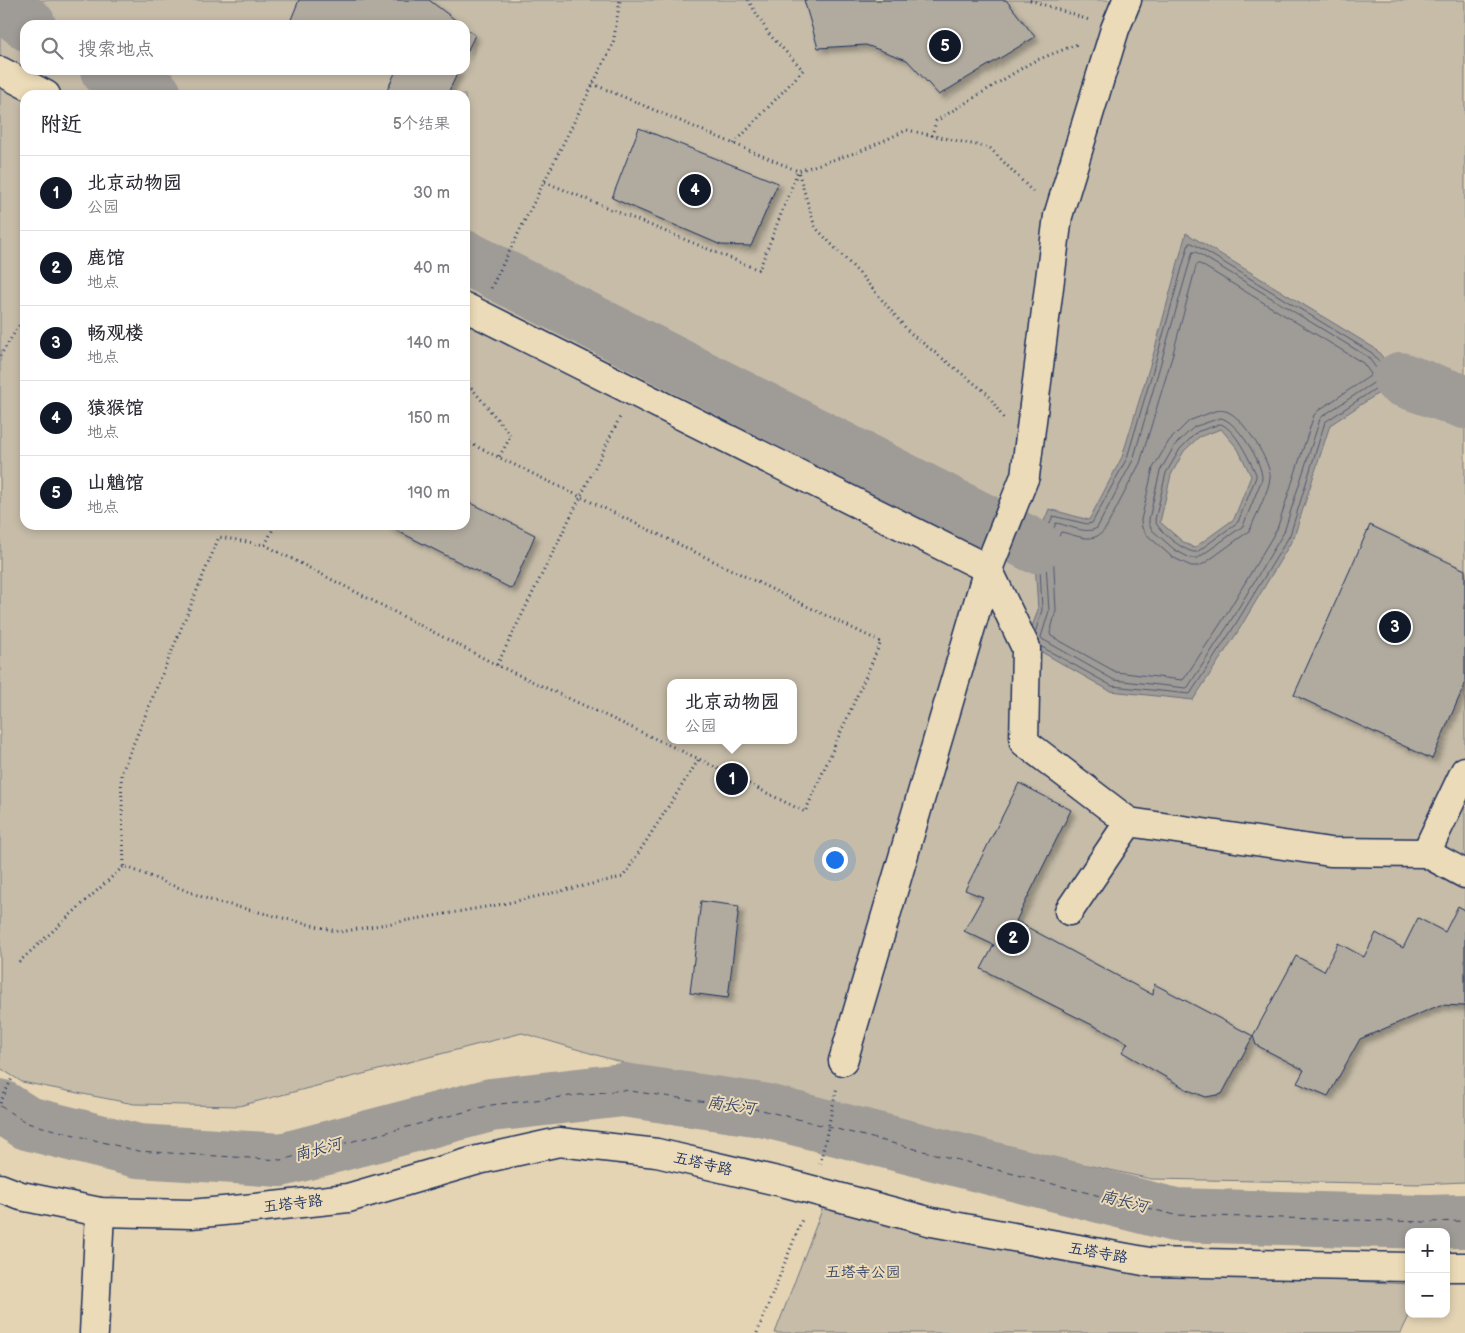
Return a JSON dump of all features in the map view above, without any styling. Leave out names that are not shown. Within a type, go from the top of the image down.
[{"type":"street","points":[[843,1061],[988,569],[1026,466],[1058,216],[1115,29],[1127,0]]},
{"type":"street","points":[[0,71],[36,90]]},
{"type":"street","points":[[470,310],[988,569],[1026,648],[1024,742],[1129,822],[1330,852],[1426,854],[1465,874]]},
{"type":"street","points":[[1426,854],[1465,771]]},
{"type":"street","points":[[1069,911],[1129,822]]},
{"type":"street","name":"五塔寺路","points":[[0,1188],[21,1196],[100,1212],[191,1214],[348,1198],[478,1160],[559,1142],[657,1153],[816,1180],[932,1222],[1149,1262],[1405,1267]]},
{"type":"street","points":[[94,1333],[100,1212]]},
{"type":"street","points":[[1450,1267],[1465,1267]]},
{"type":"path","points":[[490,289],[507,259],[614,44],[620,0]]},
{"type":"path","points":[[734,144],[803,70],[769,34],[748,0]]},
{"type":"path","points":[[1030,0],[1115,29]]},
{"type":"path","points":[[932,136],[936,121],[1032,62],[1115,29]]},
{"type":"path","points":[[593,84],[798,172],[862,152],[907,130],[990,148],[1058,216]]},
{"type":"path","points":[[545,182],[759,270],[798,172]]},
{"type":"path","points":[[798,172],[815,227],[860,274],[910,333],[988,394],[1026,466]]},
{"type":"path","points":[[0,356],[20,324]]},
{"type":"path","points":[[470,386],[511,436],[499,457]]},
{"type":"path","points":[[497,665],[633,391]]},
{"type":"path","points":[[19,962],[124,866],[121,774],[219,537],[265,545],[497,665],[698,759],[805,812],[881,642],[470,443]]},
{"type":"path","points":[[265,545],[272,530]]},
{"type":"path","points":[[124,866],[210,900],[340,932],[503,904],[623,877],[698,759]]},
{"type":"path","points":[[757,1333],[816,1180],[843,1061]]},
{"type":"path","points":[[0,1103],[14,1076]]},
{"type":"green space","points":[[0,0],[1465,0],[1465,1182],[1420,1184],[1151,1179],[627,1064],[522,1033],[239,1106],[134,1104],[22,1082],[0,1068]]},
{"type":"green space","name":"五塔寺公园","points":[[825,1202],[1138,1270],[1405,1284],[1405,1318],[1408,1318],[1401,1333],[775,1333]]},
{"type":"water","points":[[1186,233],[1376,349],[1400,379],[1330,425],[1294,537],[1237,633],[1193,700],[1110,691],[1026,643],[1038,610],[1034,546],[1049,509],[1089,520],[1122,457],[1154,352]],"holes":[[[1221,429],[1238,449],[1251,476],[1234,519],[1194,548],[1182,541],[1160,522],[1171,475],[1184,451],[1199,437]]]},
{"type":"building","points":[[299,0],[429,0],[455,20],[291,20]]},
{"type":"building","points":[[804,0],[1006,0],[1035,37],[939,95],[907,60],[866,45],[818,48]]},
{"type":"building","points":[[470,32],[475,35],[470,46]]},
{"type":"building","points":[[394,75],[457,75],[449,90],[387,90]]},
{"type":"building","points":[[639,128],[778,183],[751,246],[721,245],[612,198]]},
{"type":"building","points":[[470,502],[535,535],[512,589],[396,530],[470,530]]},
{"type":"building","points":[[1370,525],[1465,570],[1465,684],[1432,759],[1294,695]]},
{"type":"building","points":[[1019,783],[1071,810],[1016,921],[1153,995],[1154,984],[1253,1036],[1222,1094],[1206,1097],[1188,1090],[1122,1052],[1128,1043],[981,969],[994,945],[964,931],[983,897],[965,890]]},
{"type":"building","points":[[701,901],[739,906],[728,998],[690,993]]},
{"type":"building","points":[[1458,906],[1465,910],[1465,1006],[1440,1005],[1360,1039],[1328,1096],[1297,1083],[1304,1070],[1256,1045],[1253,1036],[1296,956],[1324,971],[1338,943],[1364,957],[1376,933],[1403,948],[1418,918],[1445,932]]},
{"type":"waterway","points":[[0,1],[23,20]]},
{"type":"waterway","points":[[117,75],[145,90]]},
{"type":"waterway","points":[[470,260],[1034,546]]},
{"type":"waterway","points":[[1400,379],[1465,402]]},
{"type":"waterway","name":"南长河","points":[[0,1106],[27,1123],[138,1151],[281,1160],[491,1105],[623,1090],[762,1110],[1175,1215],[1426,1222],[1465,1221]]},
{"type":"ferry route","points":[[0,1106],[27,1123],[138,1151],[281,1160],[491,1105],[623,1090],[762,1110],[1175,1215],[1426,1222],[1465,1221]]},
{"type":"place","name":"山魈馆","points":[[945,46]]},
{"type":"place","name":"猿猴馆","points":[[695,190]]},
{"type":"place","name":"畅观楼","points":[[1395,627]]},
{"type":"place","name":"北京动物园","points":[[732,779]]},
{"type":"place","name":"鹿馆","points":[[1013,938]]}]
